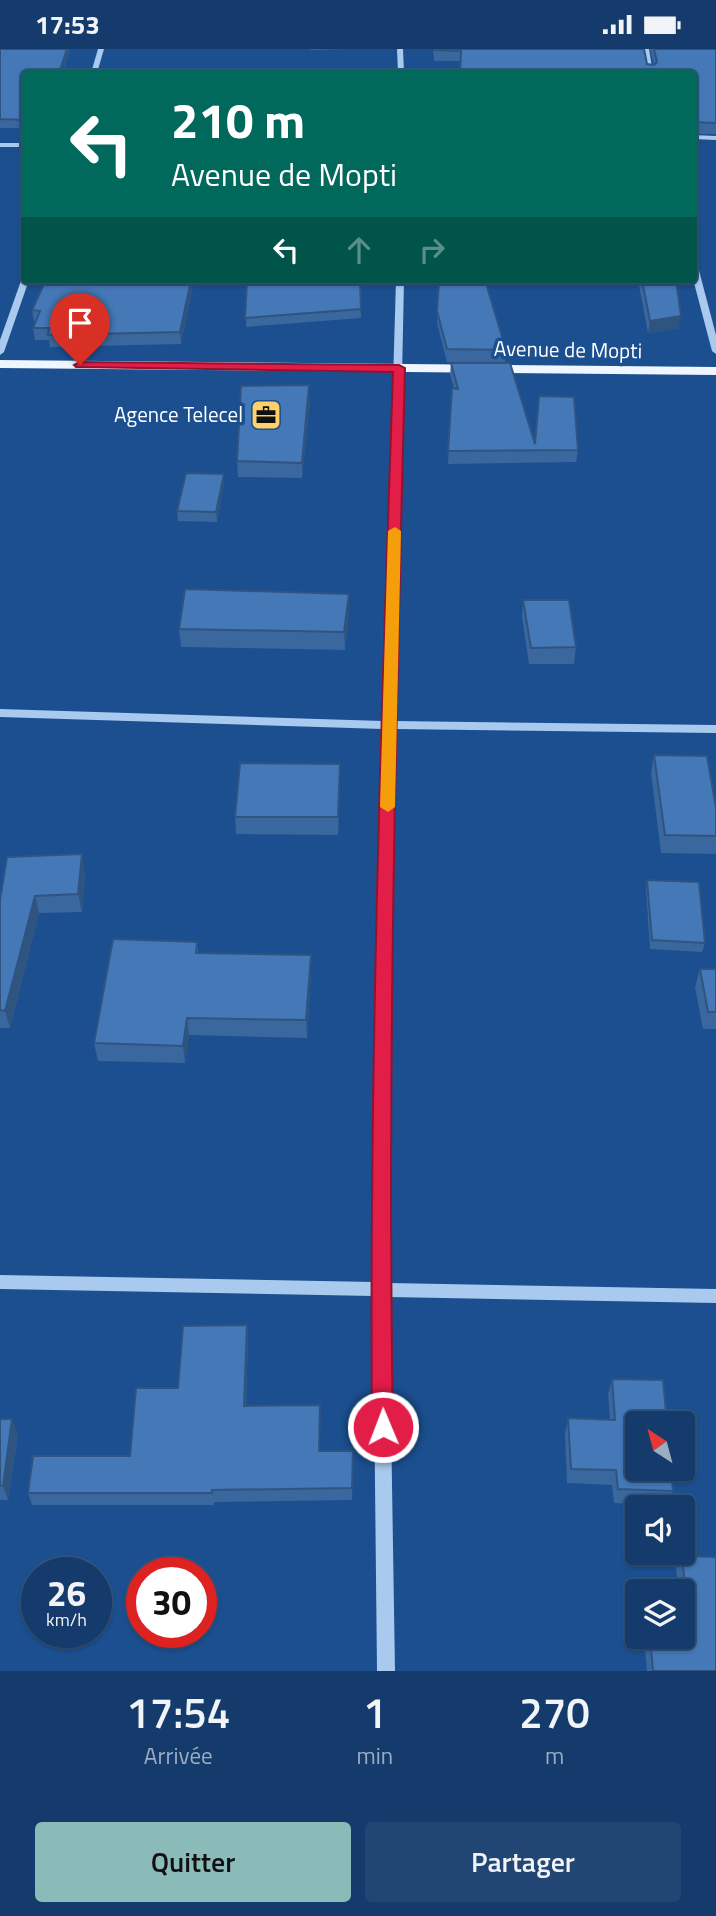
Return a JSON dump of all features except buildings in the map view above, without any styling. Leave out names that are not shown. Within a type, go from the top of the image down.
[{"type":"main road","name":"Avenue de Mopti","points":[[0,364],[716,371]]},
{"type":"street","points":[[95,70],[101,49]]},
{"type":"street","points":[[400,49],[401,70]]},
{"type":"street","points":[[646,49],[650,70]]},
{"type":"street","points":[[697,137],[716,138]]},
{"type":"street","points":[[0,145],[21,145]]},
{"type":"street","points":[[697,278],[716,351]]},
{"type":"street","points":[[0,352],[24,284]]},
{"type":"street","points":[[386,1671],[381,1291],[389,725],[400,284]]},
{"type":"street","points":[[0,713],[389,725],[716,729]]},
{"type":"street","points":[[0,1282],[716,1296]]},
{"type":"slow traffic","points":[[388,807],[395,531]]},
{"type":"place","name":"Agence Telecel","points":[[266,415]]},
{"type":"route","points":[[80,365],[399,368],[389,725],[381,1291],[383,1427]]}]
